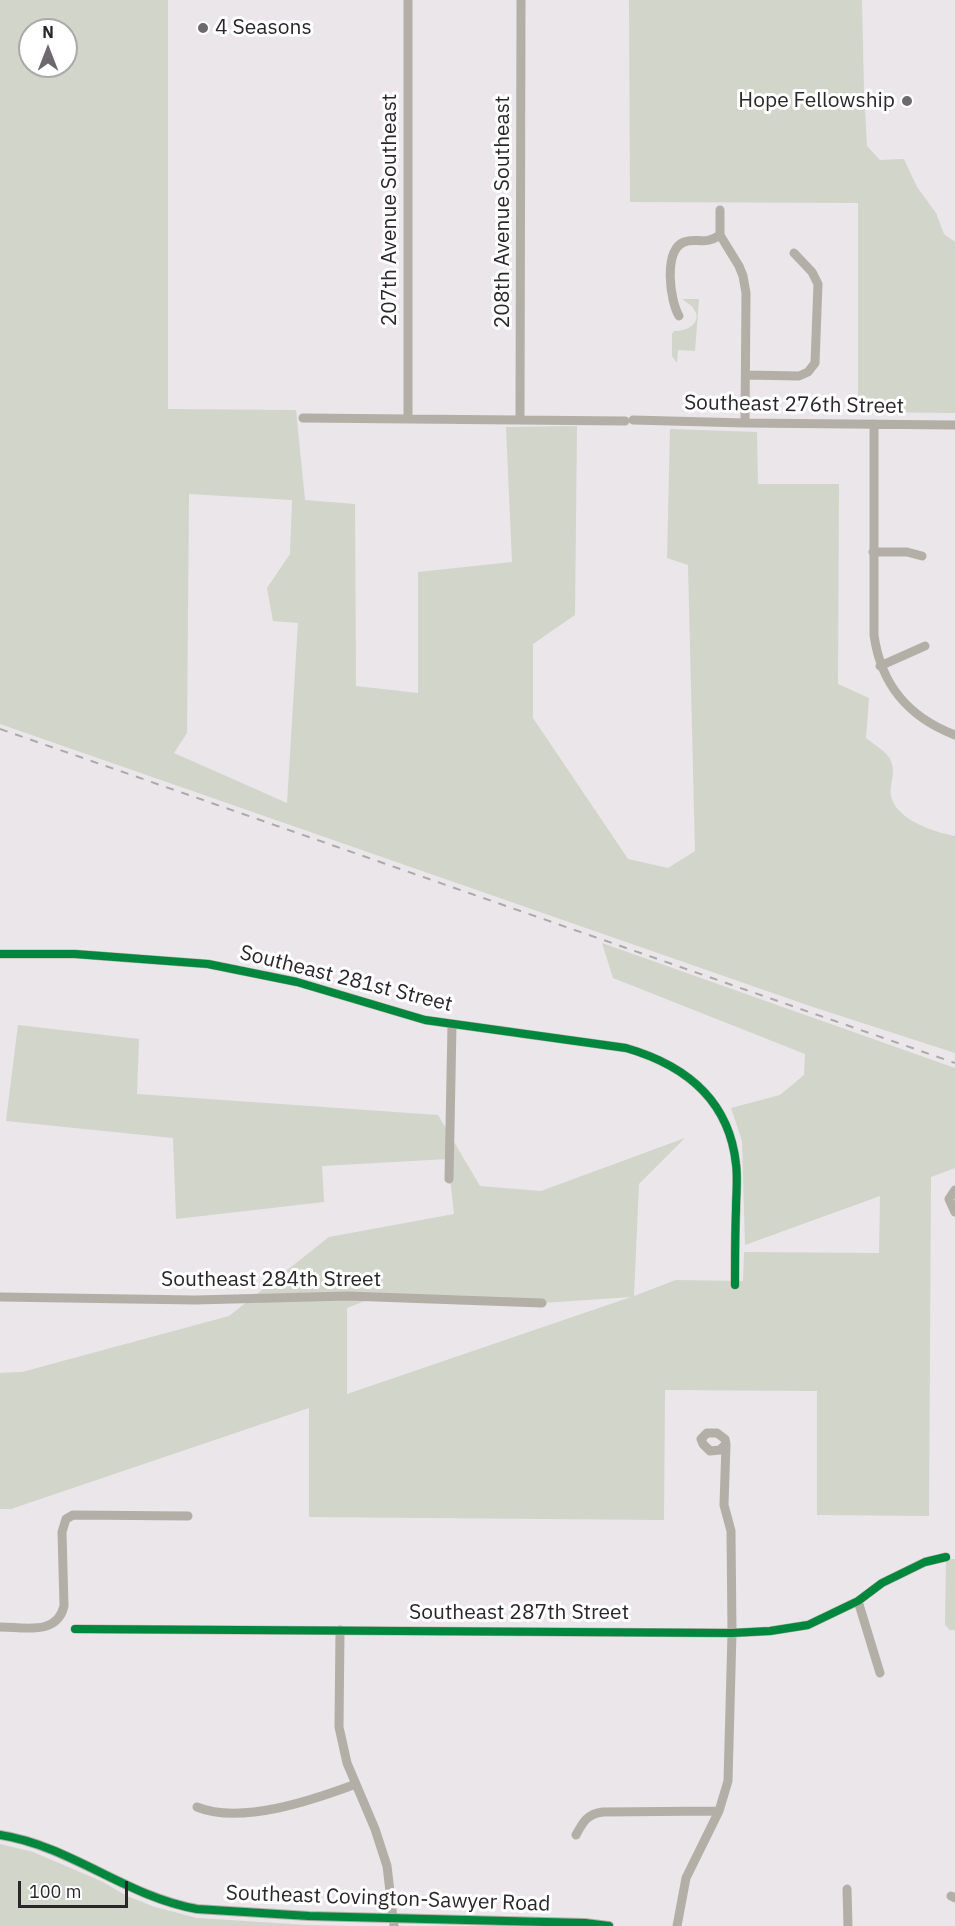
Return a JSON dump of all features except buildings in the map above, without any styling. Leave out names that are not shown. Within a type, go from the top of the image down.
[{"type":"street","name":"207th Avenue Southeast","points":[[408,0],[408,419]]},
{"type":"street","name":"208th Avenue Southeast","points":[[520,420],[521,1]]},
{"type":"street","points":[[720,210],[720,235],[743,276],[746,292],[745,423]]},
{"type":"street","points":[[680,316],[674,307],[672,296],[673,255],[677,246],[687,241],[706,241],[720,235]]},
{"type":"street","points":[[746,375],[798,376],[810,370],[816,359],[818,284],[812,272],[794,253]]},
{"type":"street","name":"Southeast 276th Street","points":[[303,418],[955,425]]},
{"type":"street","points":[[874,424],[874,635],[880,666],[897,694],[913,712],[928,723],[955,735]]},
{"type":"street","points":[[873,552],[907,552],[922,556]]},
{"type":"street","points":[[880,666],[925,646]]},
{"type":"street","name":"Southeast 281st Street","points":[[0,954],[75,954],[208,964],[291,980],[411,1017],[452,1025],[626,1048],[658,1059],[691,1079],[713,1102],[729,1132],[737,1167],[735,1285]]},
{"type":"street","name":"Southeast 281st Street","points":[[449,1179],[452,1025]]},
{"type":"street","points":[[955,1190],[949,1199],[955,1212]]},
{"type":"street","name":"Southeast 284th Street","points":[[0,1297],[195,1300],[348,1296],[542,1303]]},
{"type":"street","points":[[677,1926],[686,1878],[719,1811],[728,1781],[732,1633],[731,1531],[724,1505],[726,1444]]},
{"type":"street","points":[[0,1627],[43,1628],[54,1624],[62,1614],[64,1606],[62,1532],[66,1519],[73,1515],[91,1514],[188,1516]]},
{"type":"street","name":"Southeast 287th Street","points":[[75,1629],[732,1633],[770,1631],[808,1625],[858,1600],[882,1583],[925,1562],[946,1557]]},
{"type":"street","points":[[858,1600],[880,1673]]},
{"type":"street","points":[[340,1630],[339,1727],[347,1763],[375,1829],[387,1866],[393,1923]]},
{"type":"street","points":[[197,1807],[218,1813],[271,1809],[310,1801],[356,1784]]},
{"type":"street","points":[[576,1834],[584,1819],[603,1812],[719,1811]]},
{"type":"street","name":"Southeast Covington-Sawyer Road","points":[[0,1835],[57,1852],[145,1895],[182,1907],[218,1912],[393,1923],[585,1923],[609,1926]]},
{"type":"street","points":[[847,1889],[848,1926]]},
{"type":"shaded area","points":[[0,0],[168,0],[168,409],[296,410],[305,500],[355,504],[356,686],[418,693],[418,572],[512,562],[506,427],[577,426],[575,615],[533,644],[533,718],[628,859],[668,868],[695,851],[688,565],[667,558],[670,429],[757,432],[758,484],[839,484],[838,684],[869,698],[866,738],[890,759],[893,769],[891,796],[900,812],[917,824],[955,836],[955,1053],[810,1006],[0,724]],"holes":[[[189,494],[292,500],[290,554],[267,588],[273,621],[298,623],[287,803],[174,753],[187,733]]]},
{"type":"shaded area","points":[[629,0],[862,0],[867,146],[880,160],[904,159],[917,187],[936,213],[944,234],[955,242],[955,413],[858,412],[858,203],[630,202]]},
{"type":"shaded area","points":[[682,299],[699,299],[695,351],[678,350],[677,363],[672,356],[672,334],[674,331],[689,328],[696,318],[692,307]]},
{"type":"shaded area","points":[[602,943],[955,1068],[955,1168],[931,1177],[929,1516],[817,1515],[817,1391],[665,1390],[664,1520],[309,1517],[309,1408],[11,1509],[0,1509],[0,1373],[22,1372],[229,1316],[329,1237],[454,1214],[448,1159],[322,1166],[324,1202],[176,1219],[173,1138],[6,1121],[18,1025],[139,1039],[137,1094],[438,1115],[480,1186],[541,1191],[685,1138],[639,1184],[634,1296],[676,1280],[743,1281],[744,1252],[879,1253],[880,1196],[745,1245],[742,1141],[731,1108],[780,1095],[804,1075],[805,1054],[613,978]],"holes":[[[375,1297],[542,1303],[631,1297],[347,1394],[347,1308]]]},
{"type":"shaded area","points":[[946,1559],[955,1559],[955,1630],[950,1630],[945,1625]]},
{"type":"shaded area","points":[[0,1844],[33,1852],[155,1907],[197,1918],[353,1926],[0,1926]]},
{"type":"railway","points":[[0,729],[955,1063]]},
{"type":"cycle path","points":[[0,954],[75,954],[208,964],[297,982],[425,1020],[626,1048],[667,1064],[685,1075],[714,1104],[732,1141],[737,1170],[735,1285]]},
{"type":"cycle path","points":[[75,1629],[732,1633],[770,1631],[808,1625],[858,1601],[882,1583],[925,1562],[946,1557]]},
{"type":"cycle path","points":[[0,1835],[51,1850],[147,1894],[197,1909],[309,1916],[585,1923],[609,1926]]},
{"type":"place","name":"4 Seasons","points":[[203,28]]},
{"type":"place","name":"Hope Fellowship","points":[[907,101]]}]
